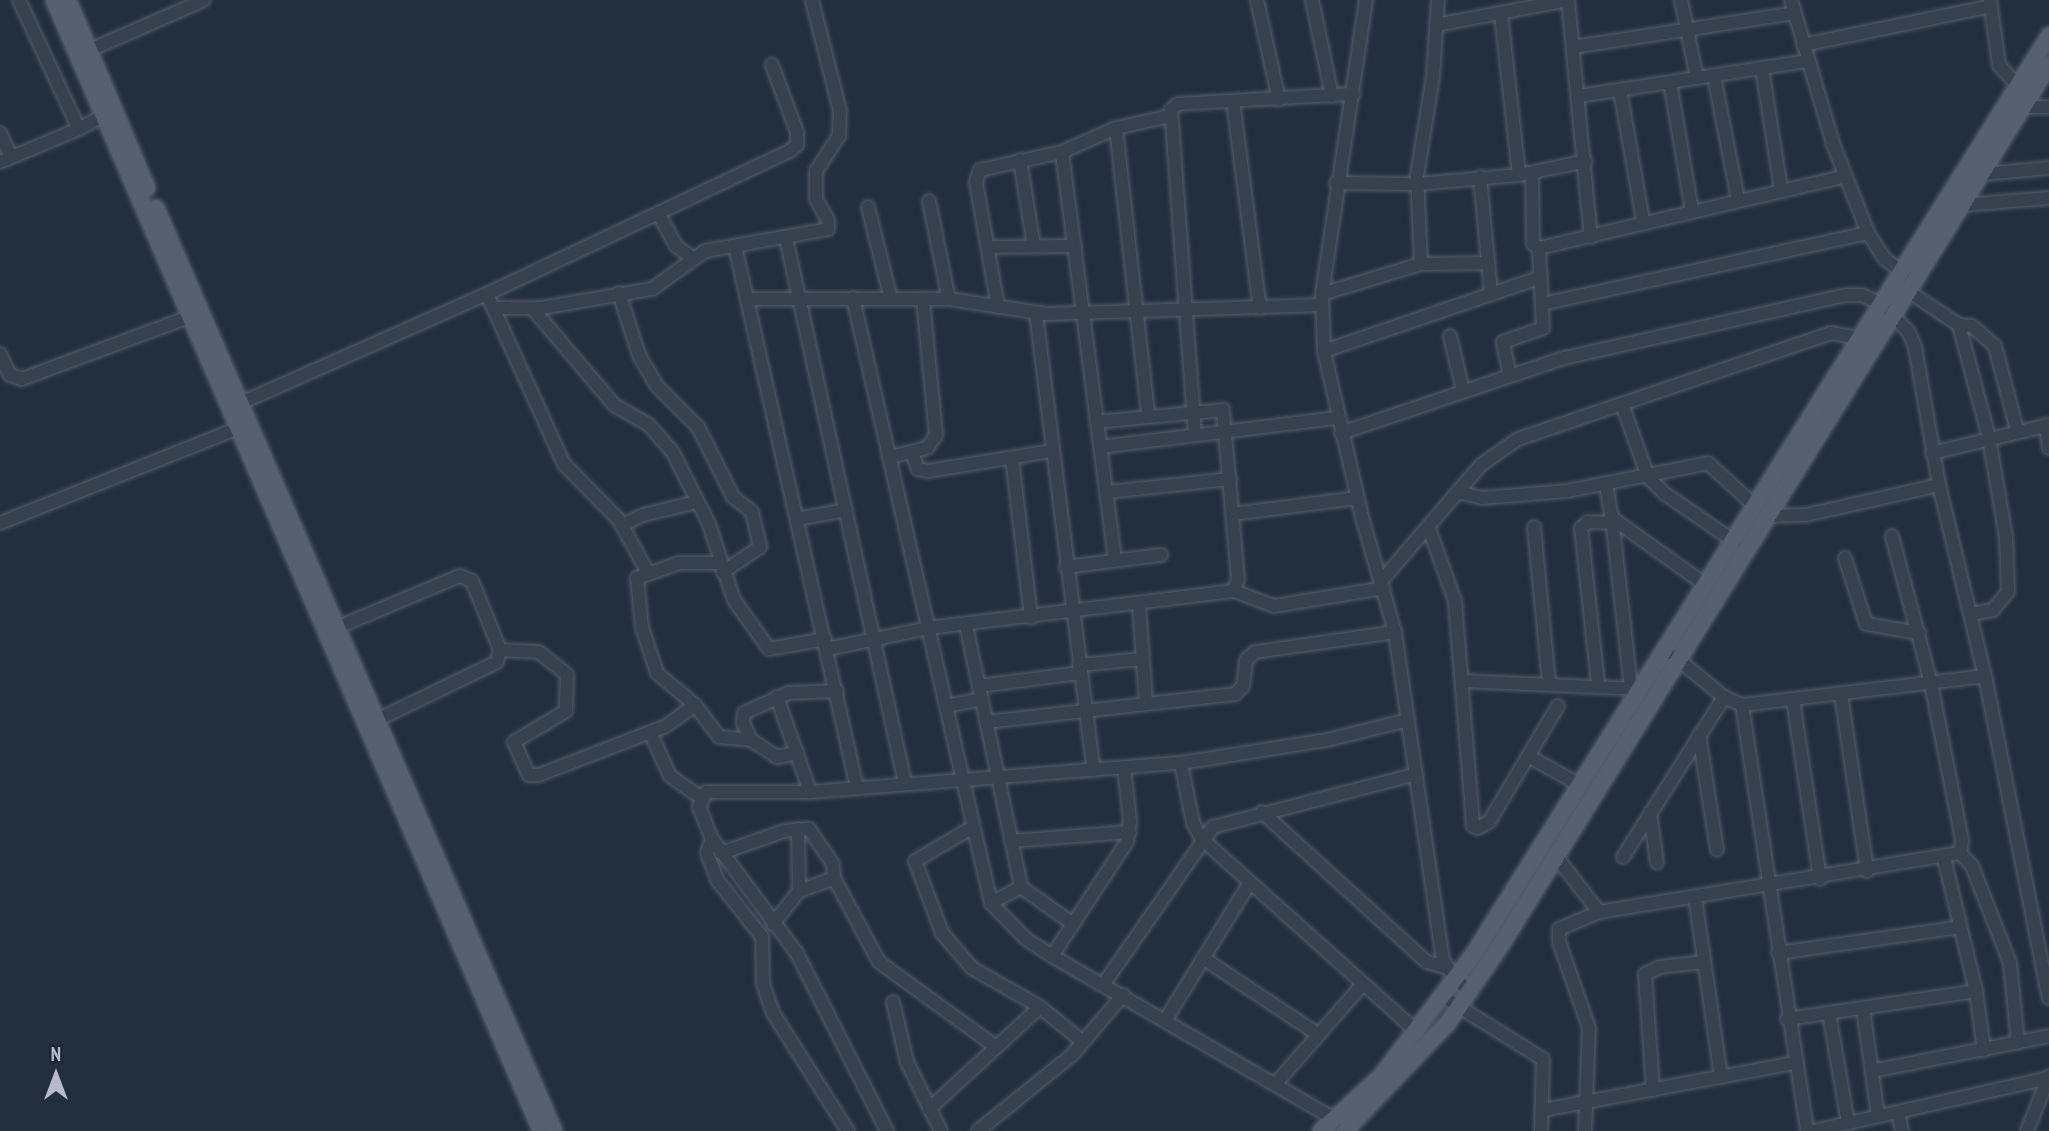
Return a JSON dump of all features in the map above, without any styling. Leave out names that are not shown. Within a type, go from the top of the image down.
[{"type":"main road","points":[[54,0],[110,111],[541,1131]]},
{"type":"main road","points":[[68,0],[90,50],[110,111],[191,316],[235,406]]},
{"type":"main road","points":[[1321,1131],[1342,1126],[1458,1009],[1680,661],[1984,174],[2015,105],[2018,86],[2049,36]]},
{"type":"main road","points":[[1342,1126],[1442,996],[1450,973],[1580,785],[1636,688],[1665,649],[1735,542],[1881,304],[2015,105],[2049,65]]},
{"type":"main road","points":[[292,539],[337,628],[554,1131]]},
{"type":"street","points":[[19,0],[79,130]]},
{"type":"street","points":[[90,50],[204,0]]},
{"type":"street","points":[[493,308],[533,309],[658,286],[691,257],[735,246],[823,232],[830,225],[816,199],[816,171],[839,136],[840,111],[812,0]]},
{"type":"street","points":[[1257,0],[1279,100]]},
{"type":"street","points":[[1312,0],[1332,96]]},
{"type":"street","points":[[1366,0],[1353,94],[1336,183],[1321,299],[1324,351],[1357,498],[1395,632],[1450,973]]},
{"type":"street","points":[[1421,264],[1417,184],[1437,0]]},
{"type":"street","points":[[1436,25],[1568,0],[1586,162],[1591,237]]},
{"type":"street","points":[[1681,0],[1697,78]]},
{"type":"street","points":[[1791,0],[1846,176],[1868,233],[1879,253],[1902,272],[1913,288],[1959,325],[1972,326],[1995,346],[2017,430]]},
{"type":"street","points":[[1803,45],[1991,3],[1999,65],[2018,86]]},
{"type":"street","points":[[1573,47],[1794,13]]},
{"type":"street","points":[[1501,14],[1526,174],[1533,244],[1539,248],[1591,237],[1643,220],[1846,176]]},
{"type":"street","points":[[1579,96],[1808,61]]},
{"type":"street","points":[[235,406],[487,294],[797,145],[797,132],[772,65]]},
{"type":"street","points":[[1762,68],[1782,190]]},
{"type":"street","points":[[1714,76],[1738,200]]},
{"type":"street","points":[[1670,82],[1692,211]]},
{"type":"street","points":[[1620,90],[1643,220]]},
{"type":"street","points":[[1195,435],[1189,311],[1170,116],[1178,104],[1353,94]]},
{"type":"street","points":[[1233,101],[1260,307]]},
{"type":"street","points":[[2015,105],[2049,107]]},
{"type":"street","points":[[0,133],[6,160],[79,130],[110,111]]},
{"type":"street","points":[[998,307],[976,175],[980,170],[1062,152],[1116,128],[1170,116]]},
{"type":"street","points":[[1116,128],[1148,414]]},
{"type":"street","points":[[1062,152],[1115,559]]},
{"type":"street","points":[[1020,160],[1034,246]]},
{"type":"street","points":[[1336,183],[1417,184],[1526,174],[1586,162]]},
{"type":"street","points":[[1984,174],[2049,169]]},
{"type":"street","points":[[1480,177],[1486,263],[1491,293]]},
{"type":"street","points":[[1964,205],[2049,198]]},
{"type":"street","points":[[929,201],[949,299]]},
{"type":"street","points":[[868,207],[891,299]]},
{"type":"street","points":[[658,213],[676,246],[691,257]]},
{"type":"street","points":[[1542,304],[1868,233]]},
{"type":"street","points":[[786,237],[905,783]]},
{"type":"street","points":[[735,246],[857,788]]},
{"type":"street","points":[[990,247],[1075,246]]},
{"type":"street","points":[[1510,376],[1503,342],[1541,331],[1539,248]]},
{"type":"street","points":[[747,299],[949,299],[1036,314],[1189,311],[1260,307],[1321,299],[1421,264],[1486,263]]},
{"type":"street","points":[[1324,351],[1541,277]]},
{"type":"street","points":[[619,292],[639,355],[657,386],[698,427],[733,497],[752,512],[760,547],[722,567],[679,563],[647,571],[636,583],[642,626],[657,673],[695,705],[719,737],[751,740]]},
{"type":"street","points":[[487,294],[564,464],[623,525],[647,571]]},
{"type":"street","points":[[1341,433],[1564,358],[1847,295],[1861,295],[1881,304],[1895,316],[1915,347],[1939,485],[2043,935],[2049,998]]},
{"type":"street","points":[[853,298],[991,903],[1026,939],[1052,956],[1277,1083],[1342,1126]]},
{"type":"street","points":[[890,457],[932,445],[936,436],[923,299]]},
{"type":"street","points":[[533,309],[614,405],[656,431],[673,453],[709,524],[737,607],[769,649],[874,640],[928,628],[1139,606],[1234,591],[1273,606],[1383,584],[1428,526],[1482,465],[1518,439],[1832,333],[1860,338]]},
{"type":"street","points":[[1036,314],[1071,614],[1094,769]]},
{"type":"street","points":[[0,354],[10,375],[22,379],[191,316]]},
{"type":"street","points":[[1959,325],[1989,438],[2006,537],[2008,585],[1997,607],[1970,614]]},
{"type":"street","points":[[1450,336],[1463,391]]},
{"type":"street","points":[[1622,404],[1648,477],[1664,493],[1735,542]]},
{"type":"street","points":[[1097,422],[1193,409],[1223,410],[1228,431],[1238,579],[1234,591]]},
{"type":"street","points":[[1100,447],[1337,418]]},
{"type":"street","points":[[1933,453],[2017,430],[2048,425],[2049,448]]},
{"type":"street","points":[[0,523],[243,426]]},
{"type":"street","points":[[912,452],[922,471],[1052,450]]},
{"type":"street","points":[[1012,458],[1031,618]]},
{"type":"street","points":[[1458,492],[1482,498],[1606,485],[1707,463],[1756,507]]},
{"type":"street","points":[[1107,492],[1230,479]]},
{"type":"street","points":[[1462,681],[1598,684],[1636,688],[1606,485]]},
{"type":"street","points":[[1770,516],[1806,515],[1939,485]]},
{"type":"street","points":[[1232,514],[1357,498]]},
{"type":"street","points":[[623,525],[643,515],[697,502]]},
{"type":"street","points":[[797,519],[846,510]]},
{"type":"street","points":[[1598,684],[1581,528],[1588,522],[1613,520],[1706,585]]},
{"type":"street","points":[[1428,526],[1453,589],[1473,826],[1478,828],[1489,822],[1558,706]]},
{"type":"street","points":[[1534,527],[1549,683]]},
{"type":"street","points":[[1892,536],[1931,683],[1962,840],[1960,853]]},
{"type":"street","points":[[1066,567],[1160,555]]},
{"type":"street","points":[[1845,558],[1866,624],[1919,633]]},
{"type":"street","points":[[337,628],[468,576],[500,650],[497,662],[377,720]]},
{"type":"street","points":[[1139,606],[1146,703]]},
{"type":"street","points":[[966,625],[1021,887],[1073,924]]},
{"type":"street","points":[[986,722],[1235,694],[1243,686],[1246,660],[1255,652],[1395,632]]},
{"type":"street","points":[[1665,649],[1724,697],[1742,705],[1985,676]]},
{"type":"street","points":[[500,650],[539,652],[567,675],[566,711],[514,742],[529,775],[539,775],[650,732],[695,705]]},
{"type":"street","points":[[946,706],[980,693],[1079,669],[1142,659]]},
{"type":"street","points":[[798,753],[771,755],[751,740],[743,723],[744,713],[777,697],[837,691]]},
{"type":"street","points":[[1841,694],[1867,871]]},
{"type":"street","points":[[777,697],[810,792]]},
{"type":"street","points":[[1623,857],[1724,697]]},
{"type":"street","points":[[1793,700],[1820,879]]},
{"type":"street","points":[[1742,705],[1777,953],[1807,1131]]},
{"type":"street","points":[[887,1131],[796,953],[712,839],[699,807],[701,798],[716,789],[810,792],[1181,763],[1327,740],[1408,720]]},
{"type":"street","points":[[650,732],[670,776],[701,798]]},
{"type":"street","points":[[1699,736],[1717,850]]},
{"type":"street","points":[[1528,756],[1580,785]]},
{"type":"street","points":[[1181,763],[1193,823],[1202,839],[1249,884],[1416,1031]]},
{"type":"street","points":[[1052,956],[1130,832],[1124,768]]},
{"type":"street","points":[[1103,985],[1202,839],[1220,823],[1416,774]]},
{"type":"street","points":[[1262,812],[1427,962],[1450,973],[1470,990]]},
{"type":"street","points":[[1650,813],[1657,863]]},
{"type":"street","points":[[973,827],[918,856],[916,869],[942,933],[966,963],[1040,1007],[1083,1042]]},
{"type":"street","points":[[721,853],[798,829],[813,832],[833,864],[834,878],[879,962],[996,1047]]},
{"type":"street","points":[[798,829],[799,891]]},
{"type":"street","points":[[1012,841],[1130,832]]},
{"type":"street","points":[[712,839],[707,853],[718,881],[762,937],[763,984],[773,1013],[848,1131]]},
{"type":"street","points":[[1585,1131],[1589,1028],[1558,935],[1564,926],[1599,912],[1768,888],[1960,853]]},
{"type":"street","points":[[1960,853],[1972,866],[2010,963],[2018,1043]]},
{"type":"street","points":[[1555,855],[1599,912]]},
{"type":"street","points":[[1944,858],[1976,991],[1984,1050]]},
{"type":"street","points":[[773,925],[799,891],[834,878]]},
{"type":"street","points":[[1166,1019],[1249,884]]},
{"type":"street","points":[[991,903],[1021,887]]},
{"type":"street","points":[[1695,897],[1721,1077]]},
{"type":"street","points":[[1777,953],[1960,927]]},
{"type":"street","points":[[1203,958],[1316,1033]]},
{"type":"street","points":[[1653,1090],[1645,974],[1660,967],[1703,962]]},
{"type":"street","points":[[1277,1083],[1316,1033],[1363,984]]},
{"type":"street","points":[[1787,1018],[1976,991]]},
{"type":"street","points":[[978,1131],[1083,1042],[1123,995]]},
{"type":"street","points":[[1442,996],[1458,1009],[1543,1059],[1541,1131]]},
{"type":"street","points":[[893,1002],[905,1055],[941,1131]]},
{"type":"street","points":[[929,1109],[1040,1007]]},
{"type":"street","points":[[1863,1008],[1878,1116]]},
{"type":"street","points":[[1829,1013],[1847,1123]]},
{"type":"street","points":[[1872,1071],[2049,1036]]},
{"type":"street","points":[[1543,1110],[1794,1063]]},
{"type":"street","points":[[1813,1131],[2049,1077]]},
{"type":"street","points":[[2027,1131],[2049,1077]]},
{"type":"street","points":[[1898,1112],[1902,1131]]}]
